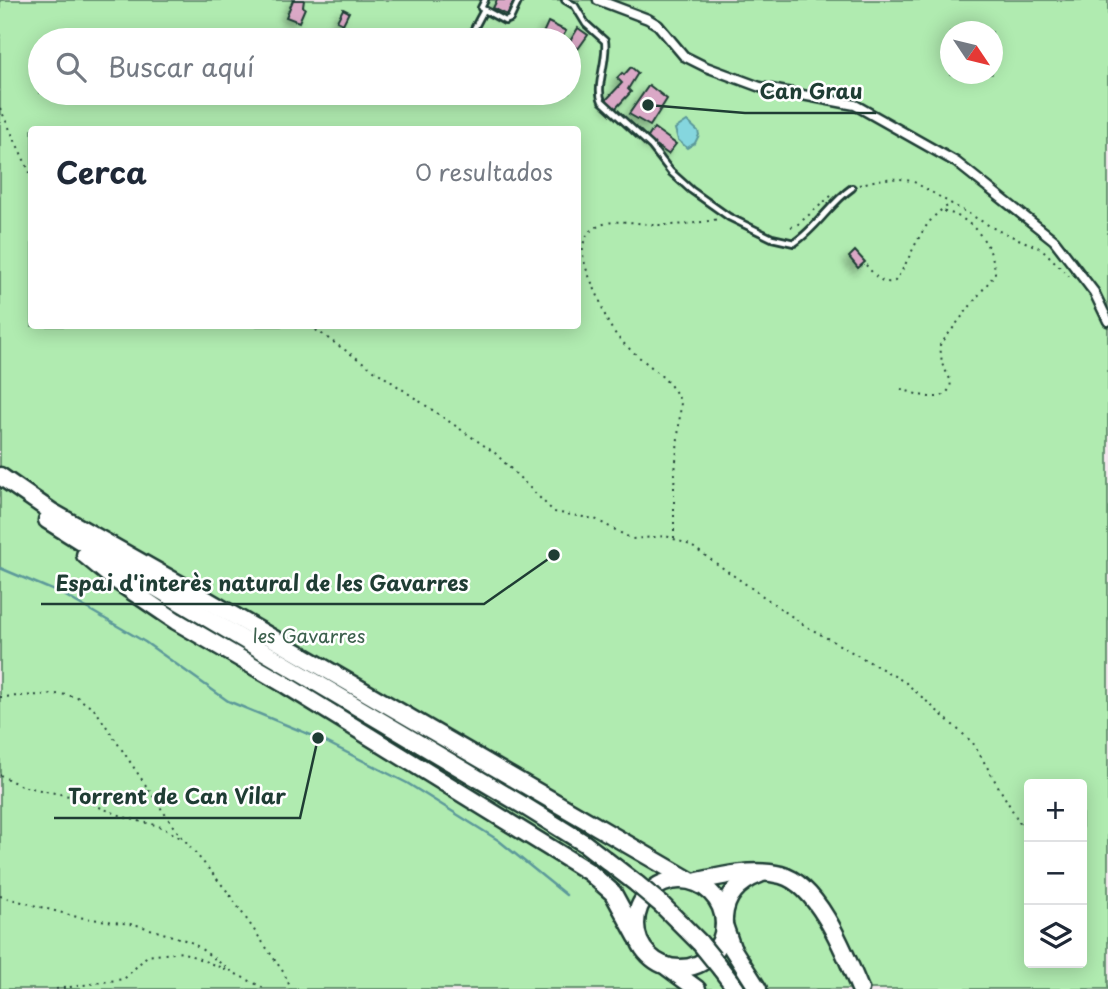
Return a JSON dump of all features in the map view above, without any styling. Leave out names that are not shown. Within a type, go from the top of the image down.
[{"type":"highway","points":[[0,476],[52,512],[713,895],[721,907],[732,948],[758,989]]},
{"type":"highway","points":[[0,486],[53,524],[149,584],[584,844],[662,905],[700,943],[736,989]]},
{"type":"highway","points":[[53,524],[88,558],[168,615],[589,872],[613,893],[646,952],[697,989]]},
{"type":"highway","points":[[637,937],[636,914],[647,894],[666,881],[691,881],[739,873],[789,877],[811,895],[833,931],[860,988]]},
{"type":"highway","points":[[665,965],[680,968],[701,962],[717,947],[727,903],[735,889],[748,878],[763,873]]},
{"type":"street","points":[[598,0],[648,19],[658,26],[684,56],[705,67],[760,87],[855,105],[956,162],[1055,240],[1094,292],[1108,321]]},
{"type":"lane","points":[[485,0],[481,8],[505,21],[510,19],[519,0]]},
{"type":"lane","points":[[565,0],[575,6],[586,24],[605,41],[607,55],[599,95],[602,102],[651,146],[681,182],[729,217],[772,238],[794,243],[811,232],[828,209],[852,188]]},
{"type":"lane","points":[[474,28],[484,10]]},
{"type":"path","points":[[0,108],[28,168]]},
{"type":"path","points":[[791,227],[797,225],[825,199],[869,181],[902,179],[926,188],[997,230],[1041,249],[1073,280]]},
{"type":"path","points":[[866,265],[881,281],[895,281],[919,239],[940,211],[953,204]]},
{"type":"path","points":[[901,389],[933,397],[948,390],[951,381],[942,364],[940,345],[995,274],[993,261],[978,232],[957,216],[940,211]]},
{"type":"path","points":[[674,539],[674,485],[681,402],[667,381],[611,328],[584,264],[582,251],[590,231],[602,224],[691,224],[729,217]]},
{"type":"path","points":[[314,329],[495,453],[554,512],[595,519],[632,539],[666,536],[690,545],[804,625],[905,682],[973,743],[1024,830]]},
{"type":"path","points":[[0,696],[60,694],[77,697],[96,711],[184,840],[227,891],[284,973],[291,989]]},
{"type":"path","points":[[0,775],[21,786],[74,797],[127,818],[159,826],[184,840]]},
{"type":"path","points":[[0,895],[77,917],[121,925],[137,925],[182,939],[193,943],[234,973]]},
{"type":"path","points":[[57,989],[124,979],[147,956],[182,953],[234,973],[266,989]]},
{"type":"green space","name":"les Gavarres","points":[[0,0],[1108,0],[1108,989],[0,989]]},
{"type":"water","points":[[687,121],[699,135],[695,143],[687,148],[678,140],[675,129]]},
{"type":"building","points":[[293,0],[304,0],[305,8],[299,22],[286,17]]},
{"type":"building","points":[[497,0],[514,0],[507,15],[493,8]]},
{"type":"building","points":[[343,9],[349,12],[343,24],[337,21]]},
{"type":"building","points":[[548,22],[560,28],[545,28]]},
{"type":"building","points":[[581,30],[588,35],[581,45]]},
{"type":"building","points":[[631,67],[638,73],[628,89],[631,92],[615,109],[606,100],[622,83],[617,78]]},
{"type":"building","points":[[649,85],[667,99],[650,126],[629,114]]},
{"type":"building","points":[[654,128],[676,144],[668,154],[647,139]]},
{"type":"building","points":[[855,251],[865,262],[858,268],[849,257]]},
{"type":"waterway","points":[[0,568],[64,595],[145,642],[228,701],[318,738],[407,783],[498,840],[566,895]]},
{"type":"place","name":"Can Grau","points":[[648,105]]},
{"type":"place","name":"Espai d'interès natural de les Gavarres","points":[[554,555]]},
{"type":"place","name":"Torrent de Can Vilar","points":[[318,738]]}]
